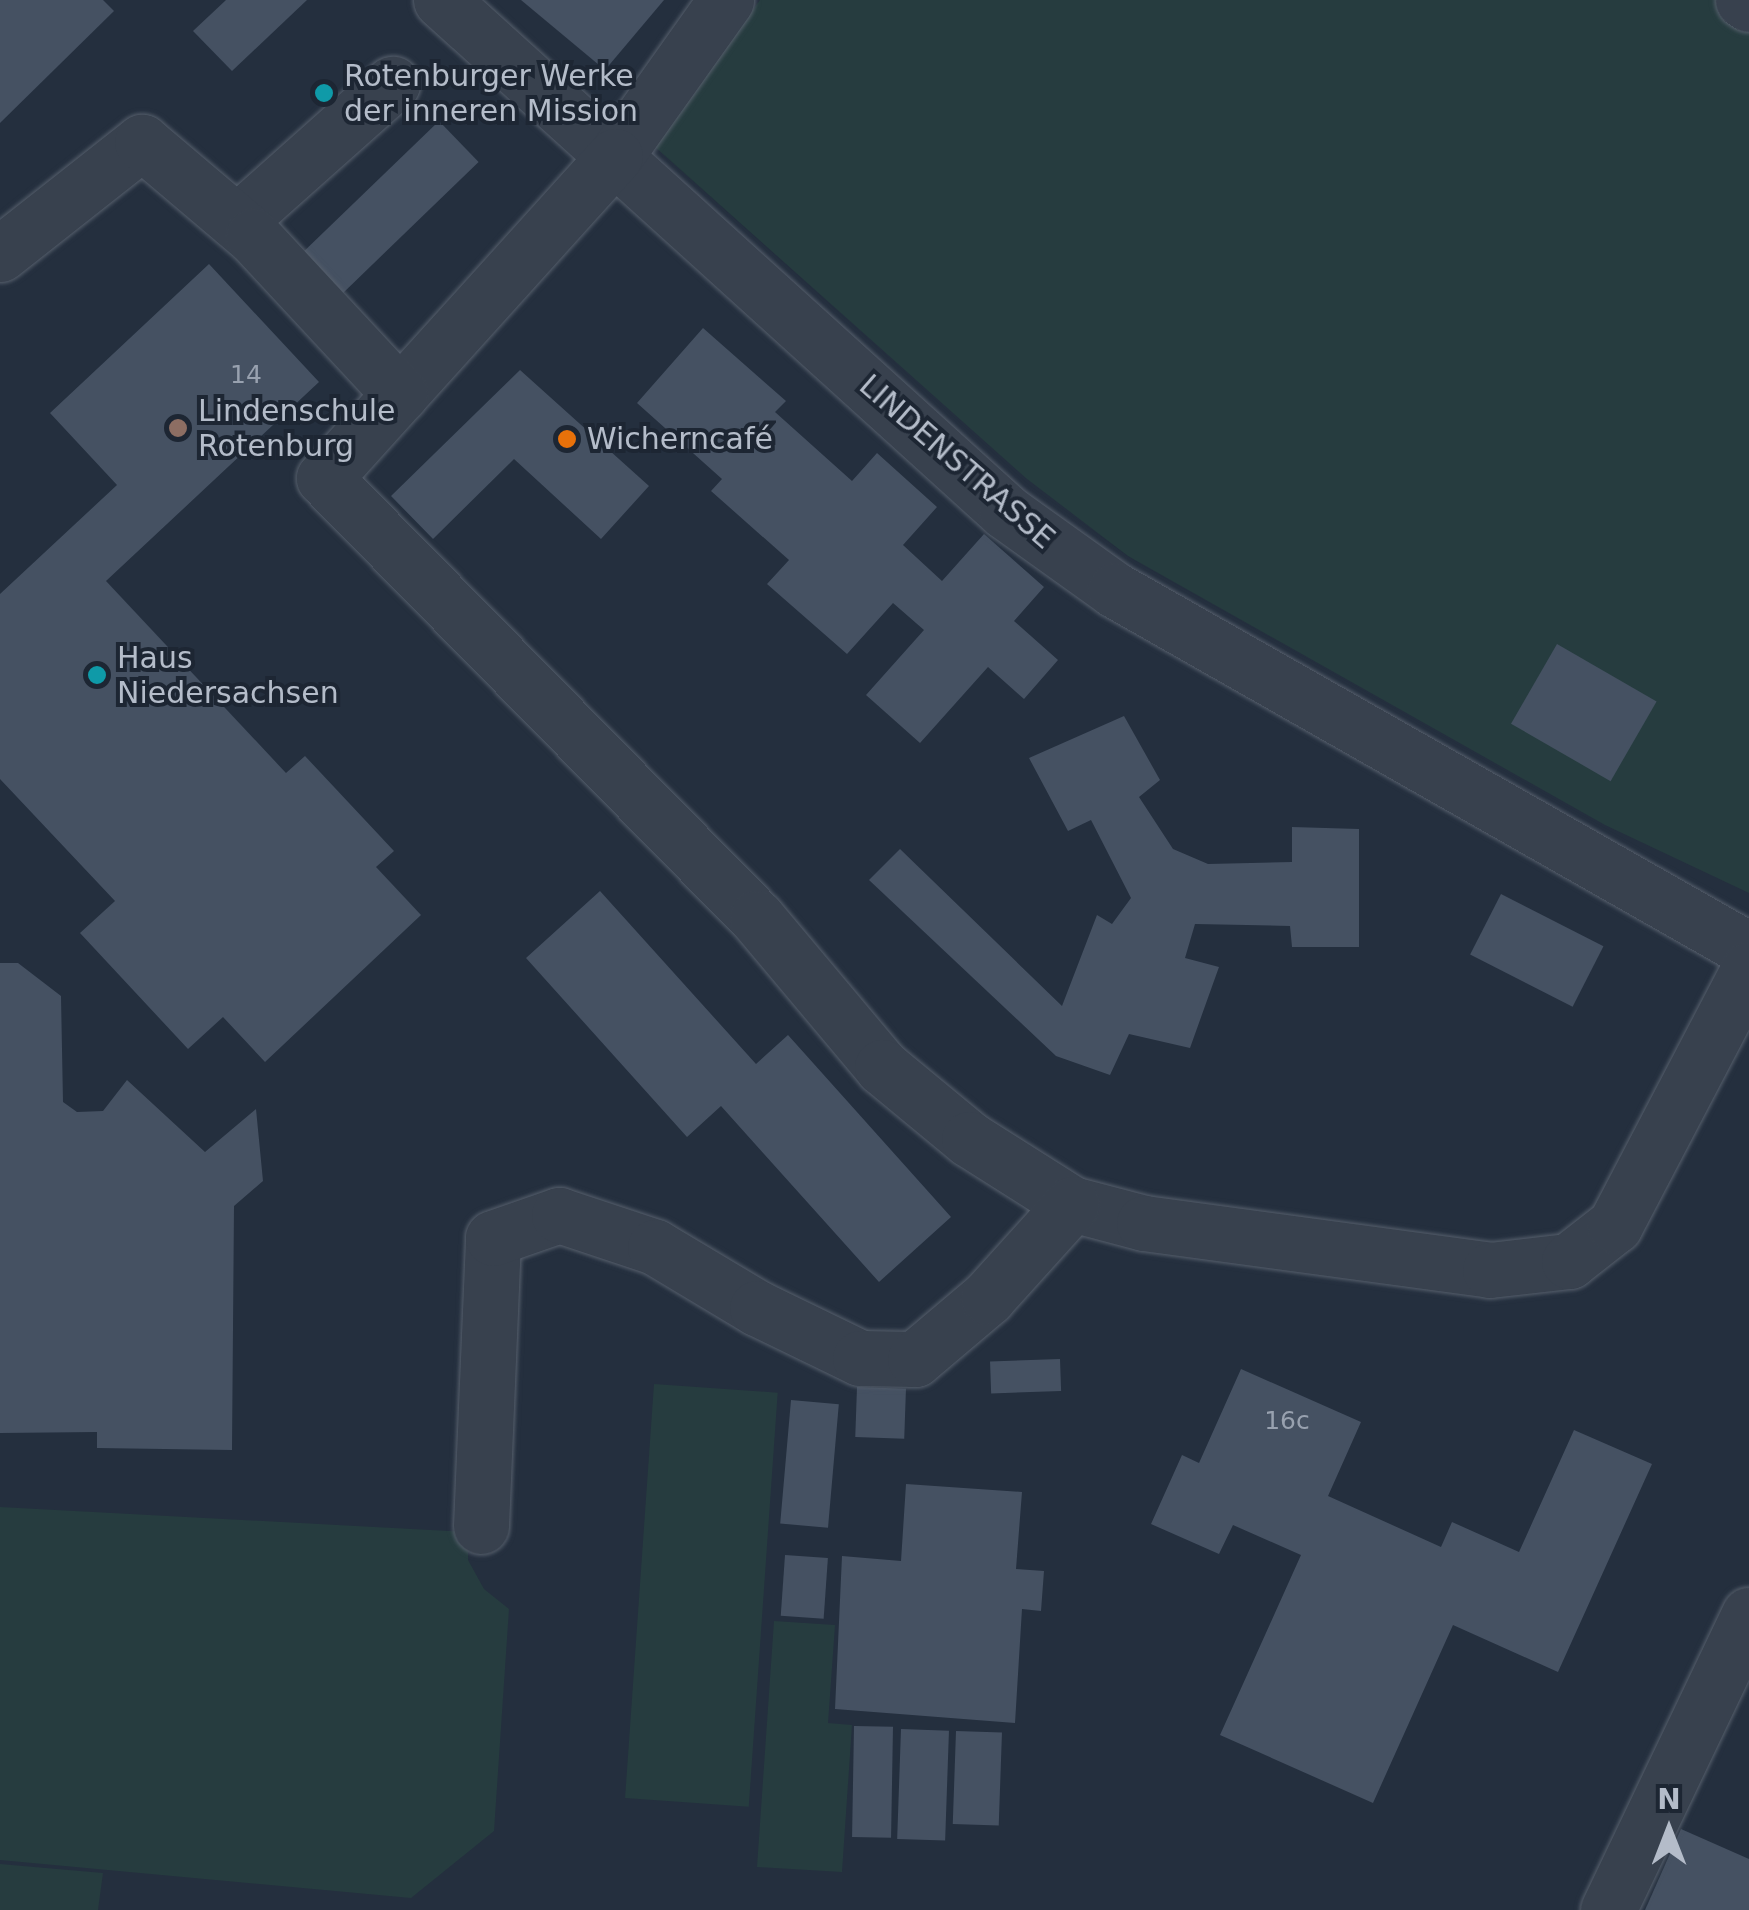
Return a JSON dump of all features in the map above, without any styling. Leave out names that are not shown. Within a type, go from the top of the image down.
[{"type":"street","points":[[726,0],[615,156],[324,478],[756,918],[882,1067],[969,1140],[1072,1204],[1144,1223],[1490,1270],[1570,1261],[1616,1225],[1749,969]]},
{"type":"street","name":"LINDENSTRASSE","points":[[447,2],[1006,512],[1115,590],[1749,950]]},
{"type":"street","points":[[237,222],[392,84]]},
{"type":"street","points":[[0,254],[142,142],[237,222],[400,394]]},
{"type":"street","points":[[481,1526],[493,1238],[559,1214],[655,1247],[757,1308],[860,1358],[915,1359],[988,1296],[1072,1204]]},
{"type":"street","points":[[1608,1910],[1749,1616]]},
{"type":"green space","points":[[760,0],[1749,0],[1749,893],[1605,825],[1128,556],[1027,479],[654,146]]},
{"type":"green space","points":[[654,1384],[778,1393],[749,1807],[625,1798]]},
{"type":"green space","points":[[0,1507],[468,1532],[468,1560],[484,1589],[509,1609],[494,1831],[411,1898],[0,1860]]},
{"type":"green space","points":[[774,1621],[835,1625],[828,1723],[852,1725],[842,1872],[757,1867]]},
{"type":"green space","points":[[0,1864],[103,1873],[98,1910],[0,1910]]},
{"type":"building","points":[[0,0],[103,0],[114,11],[0,123]]},
{"type":"building","points":[[226,0],[307,0],[232,71],[193,31]]},
{"type":"building","points":[[521,0],[664,0],[605,70]]},
{"type":"building","points":[[439,121],[479,162],[340,295],[301,254]]},
{"type":"building","name":"Haus Niedersachsen","points":[[209,264],[319,382],[106,581],[286,773],[305,756],[394,851],[376,867],[421,915],[265,1062],[223,1017],[188,1049],[80,933],[115,901],[0,779],[0,594],[117,485],[50,413]]},
{"type":"building","points":[[703,328],[786,401],[775,412],[852,481],[877,453],[937,507],[903,545],[942,581],[984,534],[1044,587],[1014,621],[1058,660],[1024,699],[988,667],[920,743],[866,695],[924,630],[893,603],[847,654],[767,584],[789,560],[711,491],[722,479],[637,403]]},
{"type":"building","points":[[520,370],[649,486],[601,539],[514,459],[433,539],[391,496]]},
{"type":"building","points":[[1557,644],[1657,702],[1611,781],[1511,724]]},
{"type":"building","points":[[1124,716],[1160,780],[1139,797],[1173,849],[1208,864],[1292,862],[1292,827],[1359,829],[1359,947],[1292,947],[1290,926],[1195,924],[1185,958],[1219,967],[1190,1048],[1129,1034],[1110,1075],[1056,1056],[869,880],[900,849],[1062,1006],[1097,915],[1112,924],[1131,898],[1091,820],[1068,831],[1029,758]]},
{"type":"building","points":[[600,891],[756,1064],[788,1035],[951,1217],[879,1282],[721,1106],[687,1137],[526,958]]},
{"type":"building","points":[[1501,894],[1603,946],[1573,1007],[1470,955]]},
{"type":"building","points":[[0,963],[18,963],[61,996],[63,1102],[77,1112],[103,1111],[127,1080],[205,1152],[256,1109],[263,1181],[234,1206],[232,1450],[97,1448],[97,1432],[0,1433]]},
{"type":"building","points":[[1060,1359],[1061,1391],[991,1393],[990,1361]]},
{"type":"building","points":[[1241,1369],[1361,1422],[1328,1496],[1441,1547],[1452,1522],[1519,1552],[1574,1430],[1652,1464],[1558,1672],[1453,1625],[1373,1803],[1220,1735],[1301,1555],[1233,1525],[1219,1554],[1151,1524],[1182,1455],[1199,1463]]},
{"type":"building","points":[[857,1387],[906,1389],[904,1439],[855,1437]]},
{"type":"building","points":[[791,1400],[839,1404],[828,1528],[780,1524]]},
{"type":"building","points":[[906,1484],[1022,1492],[1016,1569],[1044,1571],[1041,1611],[1022,1609],[1015,1723],[835,1709],[842,1556],[901,1561]]},
{"type":"building","points":[[785,1555],[828,1558],[824,1619],[781,1616]]},
{"type":"building","points":[[854,1726],[893,1727],[891,1838],[852,1837]]},
{"type":"building","points":[[901,1729],[949,1731],[945,1841],[897,1839]]},
{"type":"building","points":[[956,1731],[1002,1733],[999,1826],[953,1824]]},
{"type":"building","points":[[1681,1829],[1749,1859],[1749,1910],[1645,1910]]},
{"type":"place","name":"Rotenburger Werke der inneren Mission","points":[[324,93]]},
{"type":"place","name":"Lindenschule Rotenburg","points":[[178,428]]},
{"type":"place","name":"Wicherncafé","points":[[567,439]]},
{"type":"place","name":"Haus Niedersachsen","points":[[97,675]]}]
